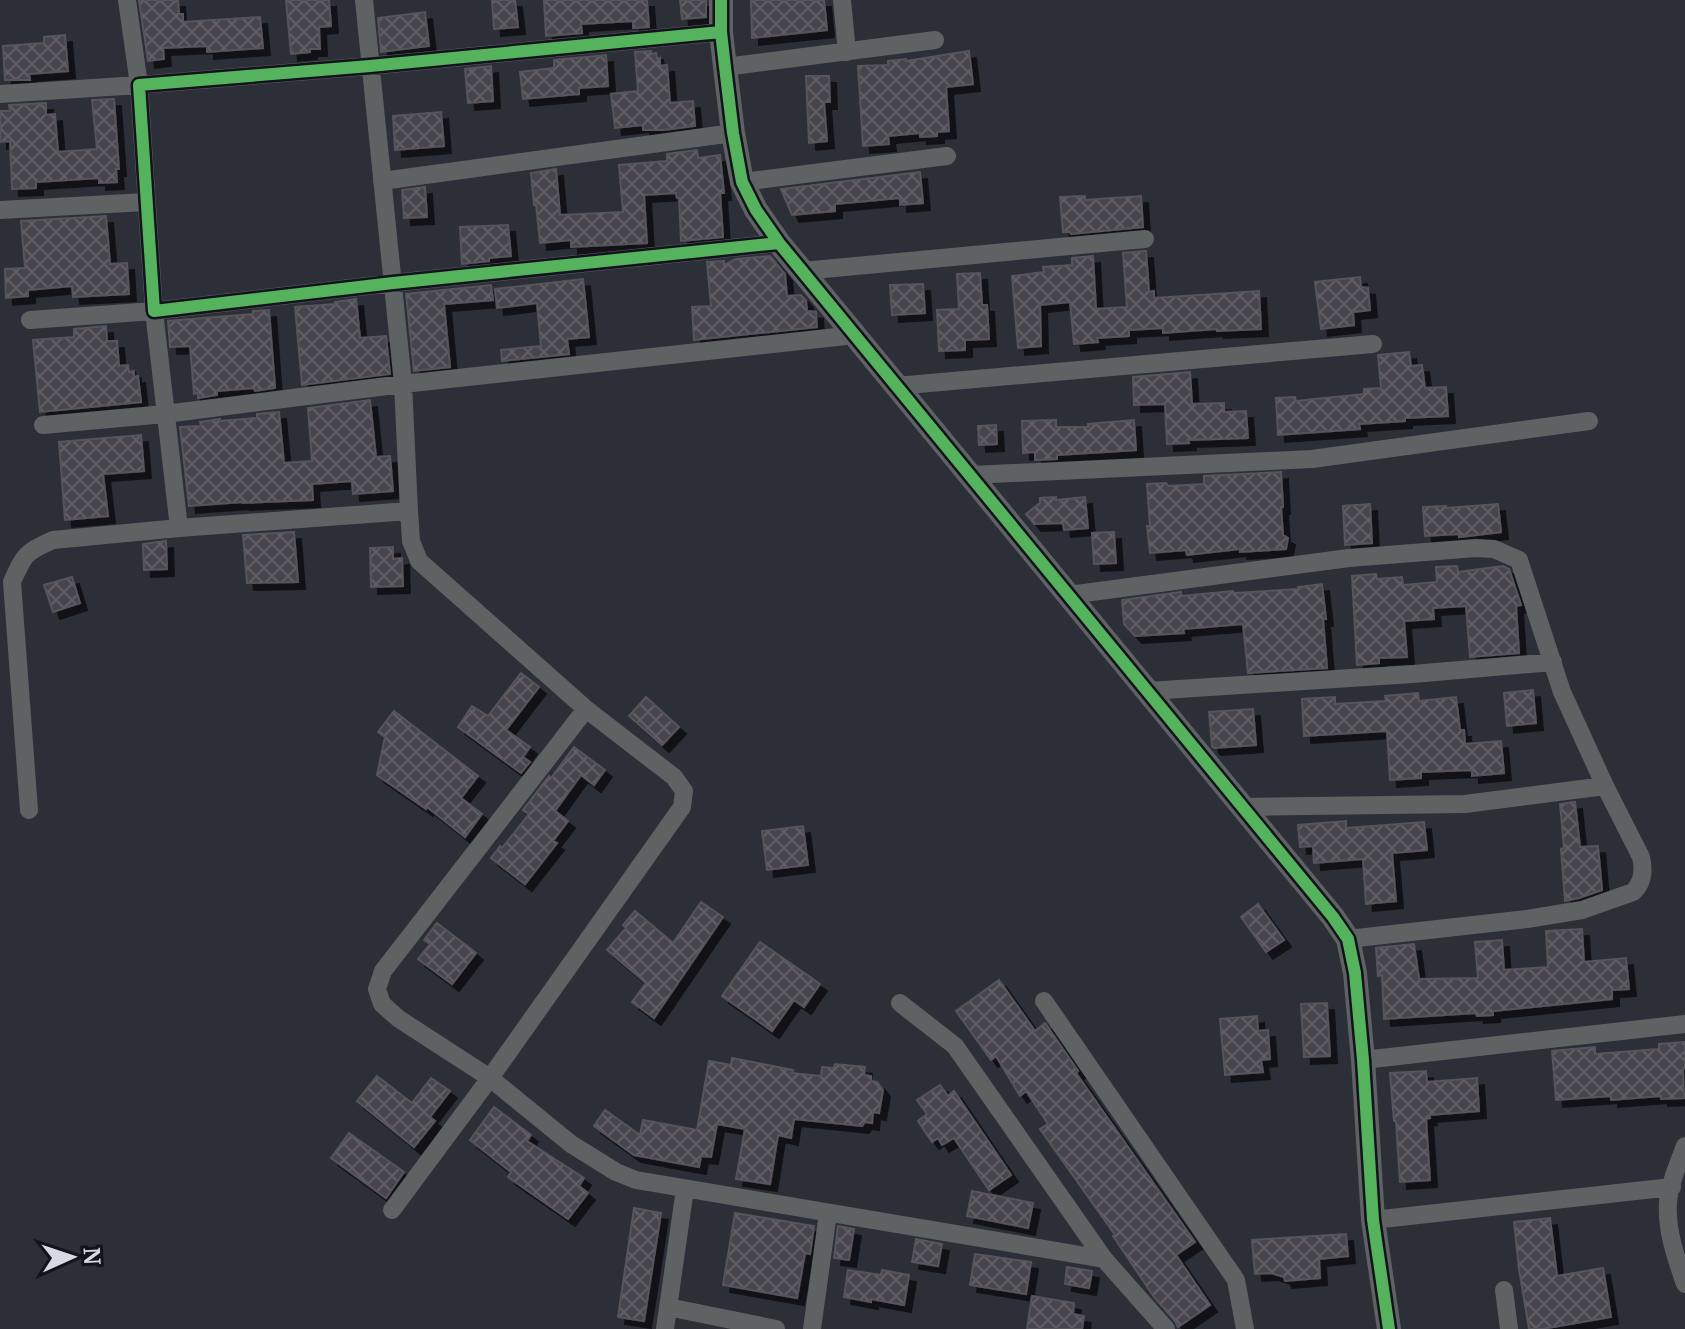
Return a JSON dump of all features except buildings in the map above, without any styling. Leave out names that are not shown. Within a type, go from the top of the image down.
[{"type":"street","points":[[127,0],[139,85],[154,311],[179,528]]},
{"type":"street","points":[[364,0],[403,384],[411,541],[419,561],[586,709],[674,777],[684,791],[682,807],[490,1078],[392,1210]]},
{"type":"street","points":[[721,0],[721,32],[733,133],[742,182],[756,210],[779,243],[1348,939],[1355,973],[1363,1060],[1373,1220],[1389,1329]]},
{"type":"street","points":[[842,0],[847,52]]},
{"type":"street","points":[[0,94],[370,66],[721,32]]},
{"type":"street","points":[[725,67],[935,40]]},
{"type":"street","points":[[382,181],[733,133]]},
{"type":"street","points":[[742,182],[947,156]]},
{"type":"street","points":[[0,210],[146,202]]},
{"type":"street","points":[[802,271],[1145,239]]},
{"type":"street","points":[[30,320],[154,311],[779,243]]},
{"type":"street","points":[[43,425],[165,414],[403,384],[855,335]]},
{"type":"street","points":[[896,386],[1373,344]]},
{"type":"street","points":[[971,475],[1312,459],[1589,421]]},
{"type":"street","points":[[29,810],[12,582],[23,558],[53,540],[409,511]]},
{"type":"street","points":[[1069,595],[1349,558],[1476,548],[1494,549],[1519,560],[1562,692],[1641,857],[1643,867],[1639,887],[1582,910],[1348,939]]},
{"type":"street","points":[[1148,691],[1553,662]]},
{"type":"street","points":[[586,709],[383,971],[377,989],[382,1004],[399,1019],[490,1078],[571,1144],[616,1172],[636,1180],[1104,1259]]},
{"type":"street","points":[[1241,807],[1465,804],[1605,786]]},
{"type":"street","points":[[1044,1001],[1236,1280],[1245,1329]]},
{"type":"street","points":[[900,1003],[955,1046],[1104,1259],[1166,1329]]},
{"type":"street","points":[[1363,1060],[1685,1024]]},
{"type":"street","points":[[1685,1146],[1669,1199],[1668,1216],[1685,1284]]},
{"type":"street","points":[[1373,1220],[1672,1187]]},
{"type":"street","points":[[665,1329],[685,1189]]},
{"type":"street","points":[[812,1329],[828,1213]]},
{"type":"street","points":[[1504,1290],[1509,1329]]},
{"type":"street","points":[[668,1307],[776,1329]]},
{"type":"cycle path","points":[[721,0],[721,32],[733,133],[742,182],[756,210],[779,243],[1348,939],[1355,973],[1363,1060],[1373,1220],[1389,1329]]},
{"type":"cycle path","points":[[721,32],[139,85],[154,311],[779,243]]}]
